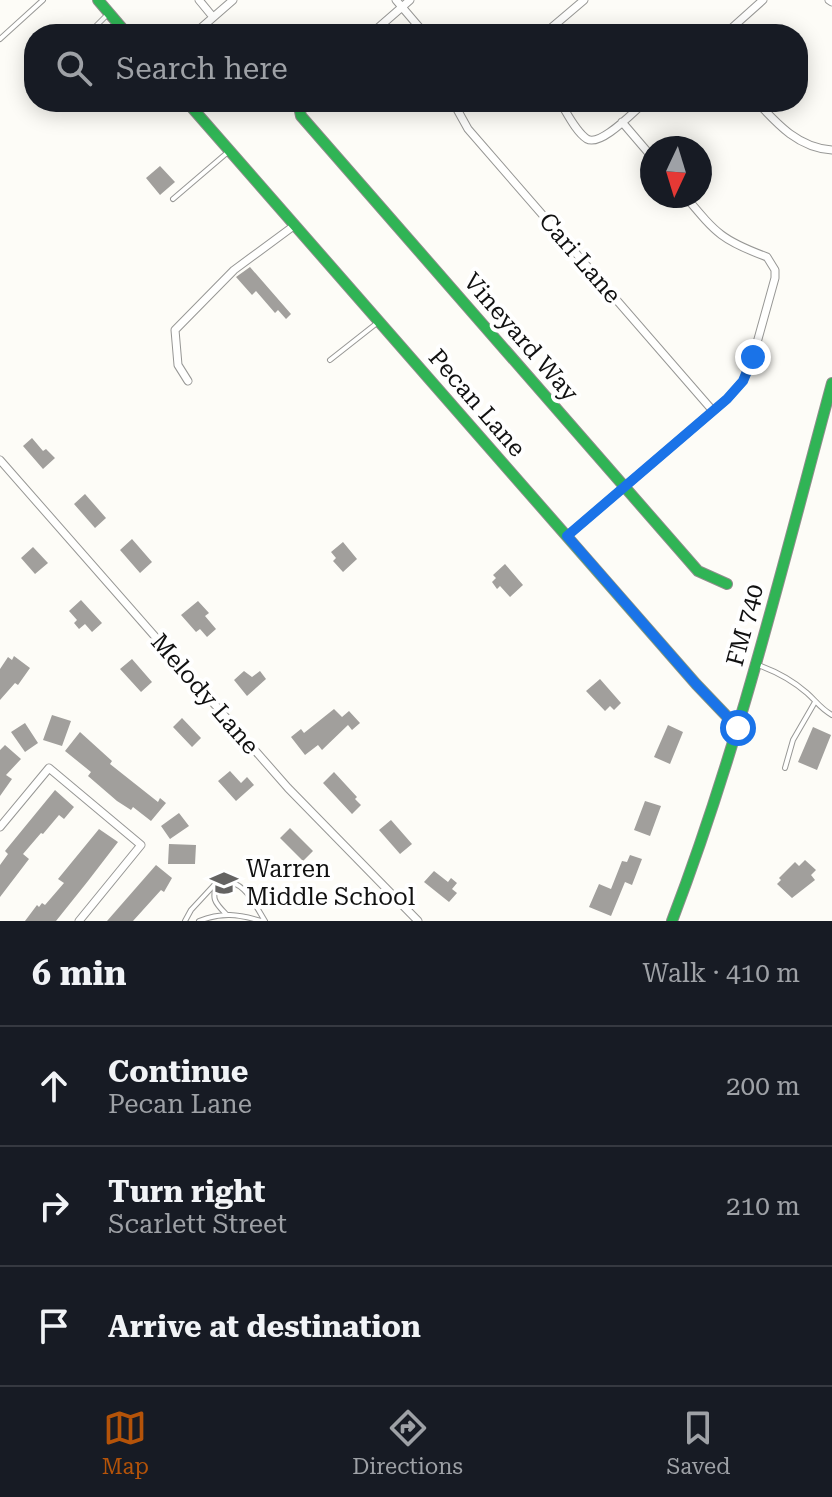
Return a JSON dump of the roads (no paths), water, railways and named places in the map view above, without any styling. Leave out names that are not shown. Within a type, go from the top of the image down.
[{"type":"street","points":[[98,0],[118,24]]},
{"type":"street","points":[[199,0],[213,17]]},
{"type":"street","points":[[205,24],[233,0]]},
{"type":"street","points":[[380,24],[399,3],[410,0]]},
{"type":"street","points":[[556,24],[584,0]]},
{"type":"street","points":[[736,24],[763,0]]},
{"type":"street","points":[[399,3],[417,24]]},
{"type":"street","name":"Pecan Lane","points":[[196,112],[696,684],[738,728]]},
{"type":"street","name":"Vineyard Way","points":[[300,112],[698,571],[727,584]]},
{"type":"street","name":"Cari Lane","points":[[459,112],[468,129],[713,411]]},
{"type":"street","points":[[568,112],[589,140],[603,138],[634,112]]},
{"type":"street","points":[[766,112],[793,136],[817,148],[832,150]]},
{"type":"street","points":[[622,122],[640,143]]},
{"type":"street","points":[[567,536],[713,411],[737,388],[749,370],[775,270],[767,257],[742,249],[720,236],[696,208]]},
{"type":"street","points":[[188,381],[178,365],[175,330],[234,270],[295,225]]},
{"type":"street","name":"FM 740","points":[[672,921],[705,835],[738,728],[832,383]]},
{"type":"street","name":"Melody Lane","points":[[0,460],[288,788],[418,921]]},
{"type":"street","points":[[0,827],[49,768],[141,845],[79,921]]},
{"type":"lane","points":[[0,39],[43,0]]},
{"type":"lane","points":[[98,24],[109,13]]},
{"type":"lane","points":[[173,199],[229,151]]},
{"type":"lane","points":[[330,360],[379,321]]},
{"type":"lane","points":[[755,664],[780,673],[832,715]]},
{"type":"lane","points":[[785,768],[793,740],[815,701]]},
{"type":"lane","points":[[185,921],[191,910],[218,882],[227,879],[236,882],[253,900],[263,921]]},
{"type":"lane","points":[[218,882],[212,895],[214,903],[226,914]]},
{"type":"lane","points":[[199,921],[235,913],[263,921]]},
{"type":"place","name":"Warren Middle School","points":[[224,883]]}]
